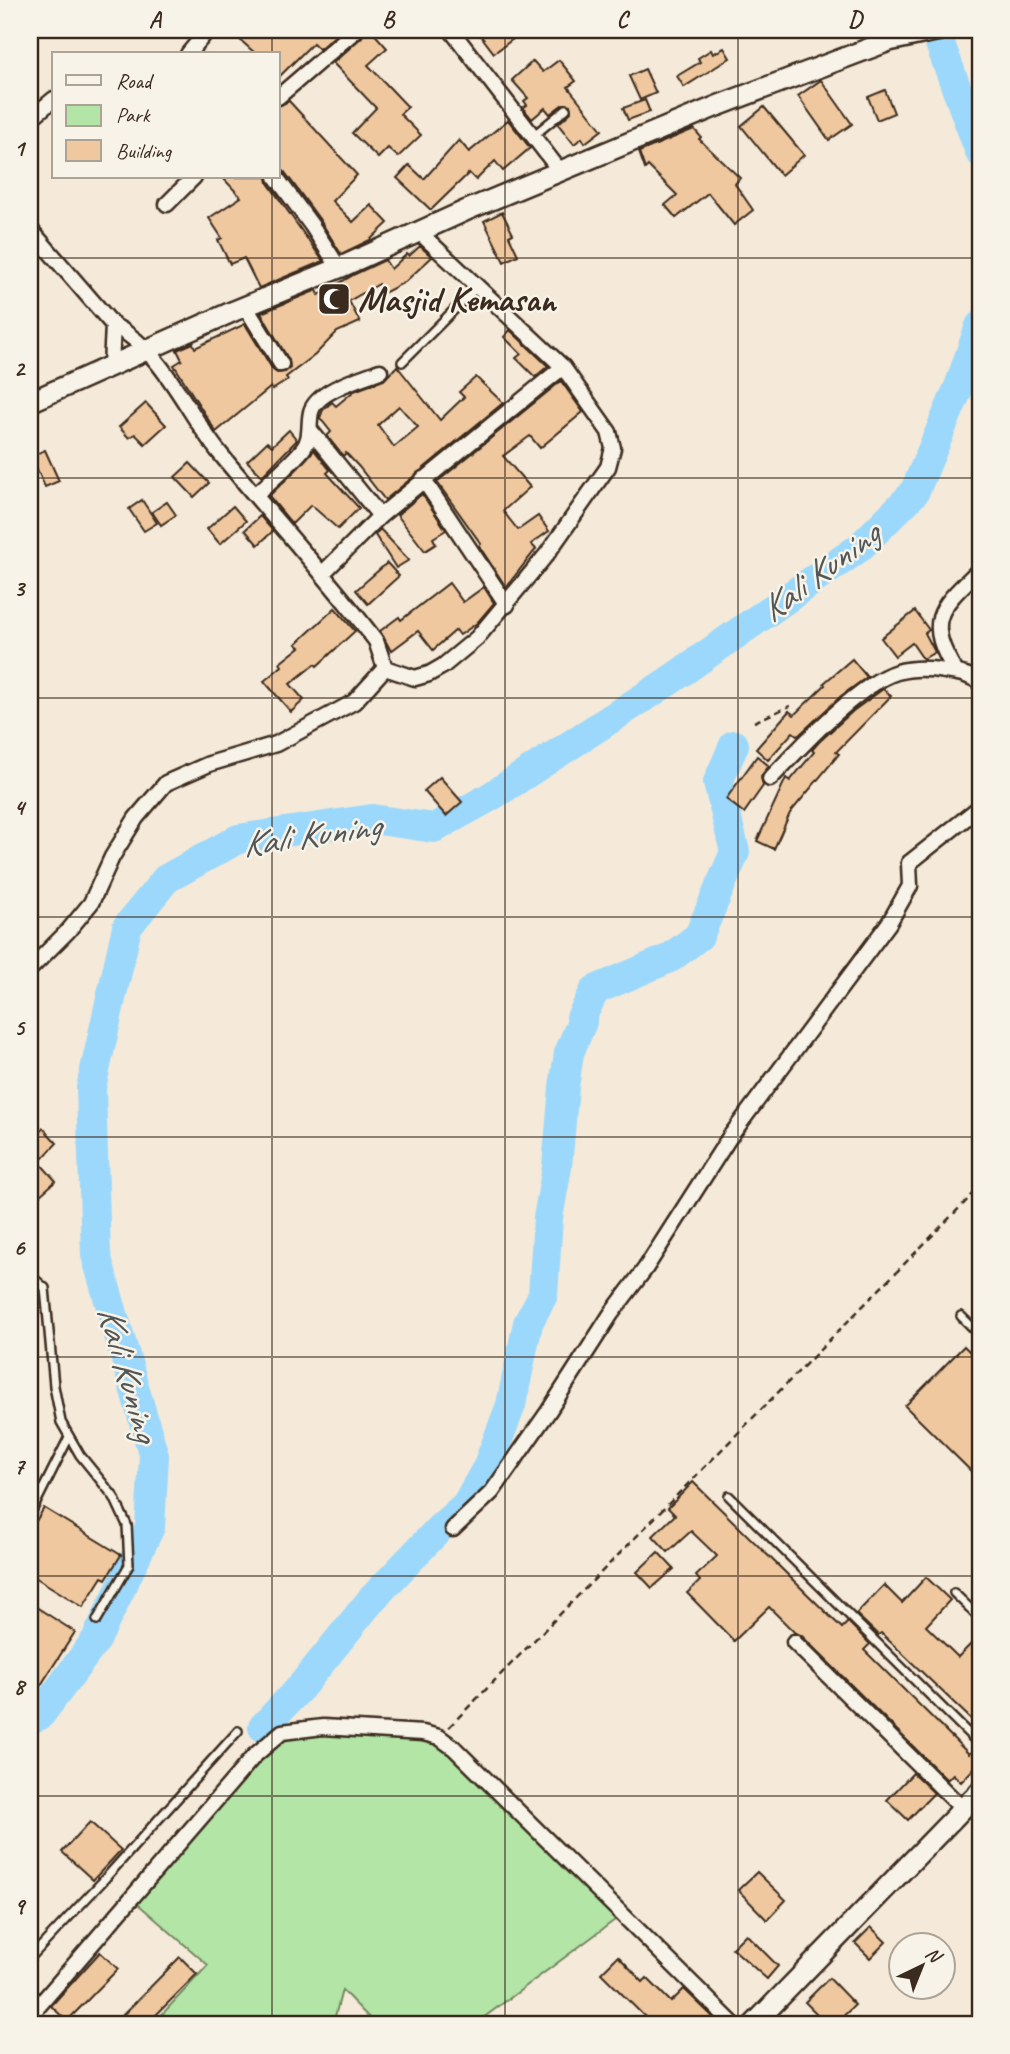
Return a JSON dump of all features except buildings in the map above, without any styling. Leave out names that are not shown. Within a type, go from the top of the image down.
[{"type":"street","points":[[190,52],[208,30]]},
{"type":"street","points":[[280,95],[356,30]]},
{"type":"street","points":[[451,30],[560,171]]},
{"type":"street","points":[[30,402],[418,231],[718,106],[889,41],[940,30]]},
{"type":"street","points":[[30,119],[52,101]]},
{"type":"street","points":[[167,204],[193,178]]},
{"type":"street","points":[[277,178],[339,268]]},
{"type":"street","points":[[30,229],[113,325],[131,334],[149,350],[216,449],[376,641],[385,668]]},
{"type":"street","points":[[385,668],[415,678],[429,674],[477,638],[547,554],[608,467],[613,448],[609,432],[563,367],[418,231]]},
{"type":"street","points":[[245,306],[281,364]]},
{"type":"street","points":[[111,366],[113,325]]},
{"type":"street","points":[[322,574],[380,516],[563,367]]},
{"type":"street","points":[[380,371],[340,385],[312,407],[309,420],[311,431],[380,516]]},
{"type":"street","points":[[256,495],[304,447],[311,431]]},
{"type":"street","points":[[423,480],[506,605]]},
{"type":"street","points":[[956,672],[945,655],[937,627],[942,610],[980,569]]},
{"type":"street","points":[[770,779],[809,738],[874,683],[897,672],[922,667],[978,676]]},
{"type":"street","points":[[30,969],[68,931],[91,903],[111,857],[166,783],[209,764],[276,744],[354,702],[385,668]]},
{"type":"street","points":[[453,1529],[492,1492],[611,1314],[645,1269],[722,1147],[889,923],[910,886],[909,863],[980,807]]},
{"type":"street","points":[[794,1642],[962,1808]]},
{"type":"street","points":[[31,2021],[254,1756],[282,1732],[323,1727],[423,1733],[439,1737],[464,1758],[733,2024]]},
{"type":"street","points":[[754,2024],[980,1791]]},
{"type":"lane","points":[[533,136],[566,109]]},
{"type":"lane","points":[[402,362],[477,287]]},
{"type":"lane","points":[[30,1275],[45,1288],[54,1386],[61,1422],[80,1455],[114,1497],[128,1525],[129,1565],[97,1620]]},
{"type":"lane","points":[[961,1317],[980,1335]]},
{"type":"lane","points":[[30,1516],[69,1437]]},
{"type":"lane","points":[[729,1496],[980,1745]]},
{"type":"lane","points":[[954,1593],[980,1618]]},
{"type":"lane","points":[[30,1958],[101,1884],[238,1731]]},
{"type":"path","points":[[754,722],[790,706]]},
{"type":"path","points":[[439,1737],[980,1187]]},
{"type":"green space","points":[[282,1732],[439,1737],[623,1914],[475,2024],[375,2024],[342,1990],[333,2024],[153,2024],[208,1965],[131,1898]]},
{"type":"waterway","name":"Kali Kuning","points":[[935,30],[980,152]]},
{"type":"waterway","name":"Kali Kuning","points":[[30,1719],[40,1715],[96,1640],[150,1527],[154,1456],[96,1255],[91,1088],[127,927],[166,879],[238,839],[372,819],[434,828],[490,797],[669,681],[859,548],[914,493],[960,384],[980,326]]},
{"type":"waterway","points":[[263,1727],[300,1688],[372,1599],[439,1529],[466,1505],[487,1468],[511,1405],[528,1323],[543,1295],[548,1218],[557,1167],[569,1053],[582,1022],[581,1018],[595,990],[670,958],[699,936],[735,852],[718,782],[734,745]]},
{"type":"place","name":"Masjid Kemasan","points":[[334,299]]}]
